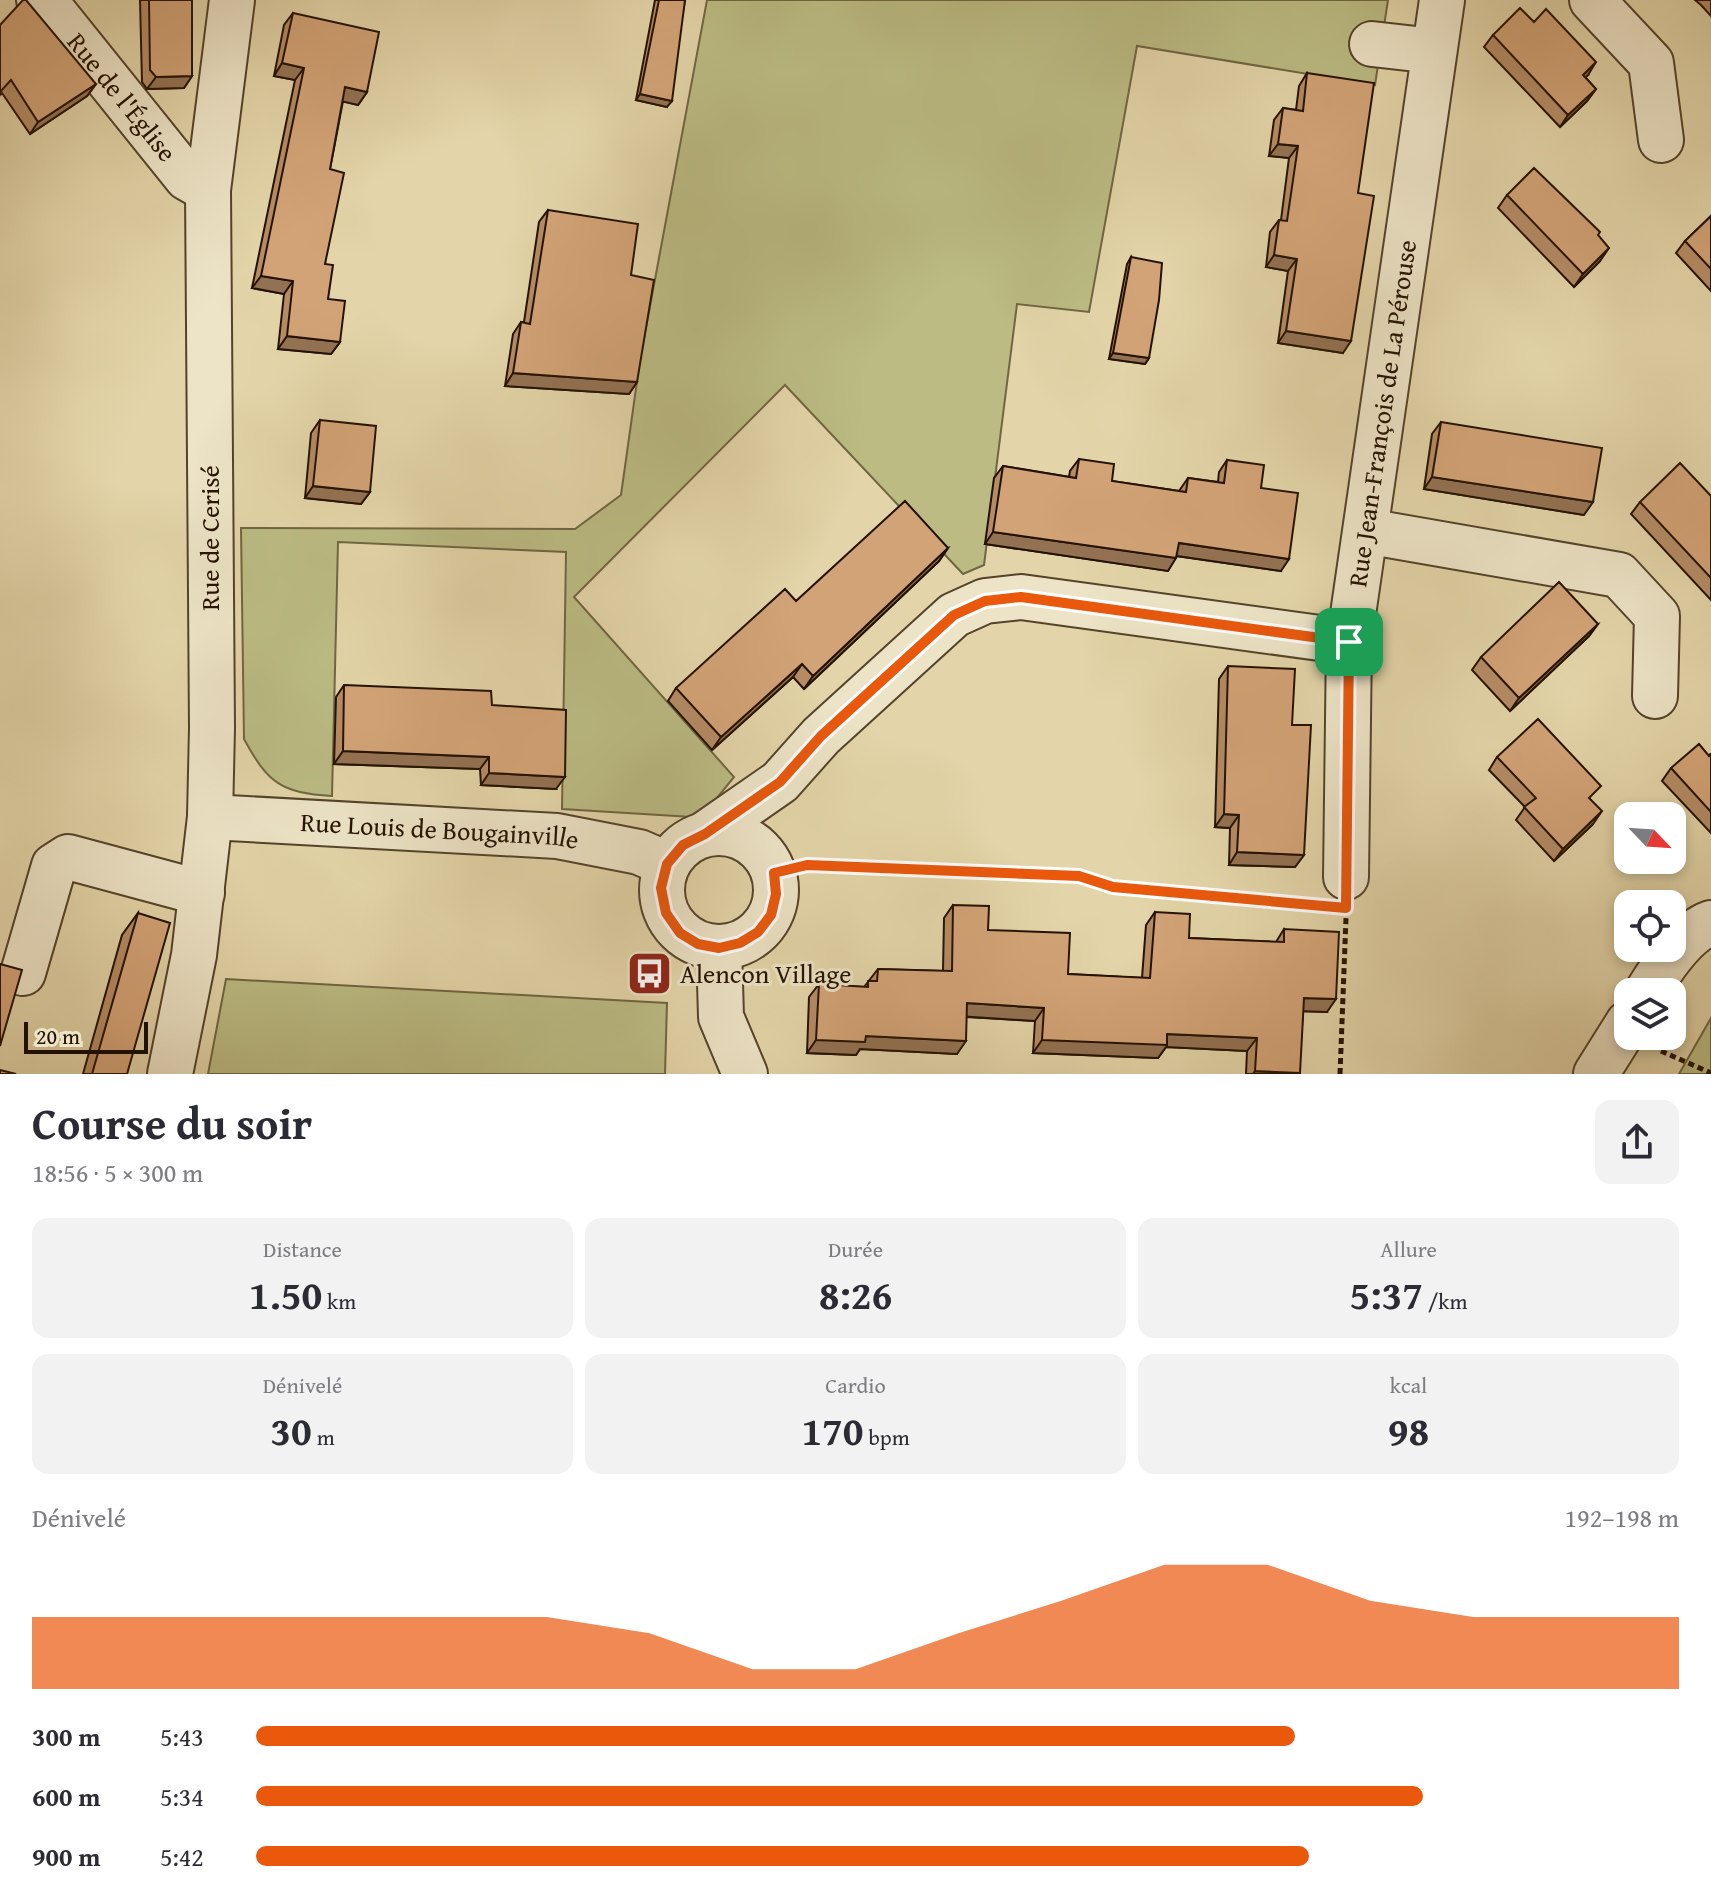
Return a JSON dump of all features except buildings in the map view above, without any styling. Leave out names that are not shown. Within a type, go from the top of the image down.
[{"type":"street","name":"Rue de l'Église","points":[[39,0],[56,15],[187,178],[208,190]]},
{"type":"street","name":"Rue de Cerisé","points":[[170,1074],[194,955],[210,817],[208,190],[232,0]]},
{"type":"street","name":"Rue Jean-François de La Pérouse","points":[[1346,892],[1349,642],[1442,0]]},
{"type":"street","points":[[1592,0],[1651,63],[1661,140]]},
{"type":"street","points":[[1372,44],[1434,51]]},
{"type":"street","points":[[1366,531],[1619,575],[1657,616],[1655,696]]},
{"type":"street","points":[[780,782],[768,863],[776,894],[771,915],[758,932],[740,943],[719,948],[698,944],[680,933],[666,913],[661,888],[667,864],[683,845],[705,834],[780,782],[821,736],[954,615],[985,601],[1021,597],[1349,642]]},
{"type":"street","name":"Rue Louis de Bougainville","points":[[210,817],[557,836],[639,852],[667,864]]},
{"type":"street","points":[[705,834],[727,833],[747,840],[768,863]]},
{"type":"street","points":[[23,973],[54,866],[68,857],[202,893]]},
{"type":"street","points":[[1656,978],[1666,962],[1703,926],[1711,923]]},
{"type":"street","points":[[719,948],[721,1017],[745,1074]]},
{"type":"street","points":[[1596,1074],[1614,1045]]},
{"type":"path","points":[[768,863],[1052,874],[1079,876],[1113,887],[1346,892],[1340,1074]]},
{"type":"path","points":[[1661,1051],[1711,1073]]},
{"type":"green space","points":[[707,0],[1388,0],[1375,85],[1137,46],[1089,312],[1017,304],[984,565],[963,574],[785,385],[574,597],[734,777],[717,798],[692,817],[562,809],[566,552],[338,542],[332,796],[300,792],[278,783],[261,766],[244,739],[241,528],[575,529],[621,495],[640,360]]},
{"type":"green space","points":[[226,979],[667,1003],[665,1074],[208,1074]]},
{"type":"green space","points":[[1711,1018],[1711,1074],[1679,1074]]},
{"type":"place","name":"Alencon Village","points":[[649,974]]},
{"type":"route","points":[[1021,597],[1349,642],[1346,908],[1113,887],[1079,876],[807,865],[774,873],[776,894],[771,915],[758,932],[740,943],[719,948],[698,944],[680,933],[666,913],[661,888],[667,864],[683,845],[705,834],[780,782],[821,736],[954,615],[985,601],[1021,597]]}]
